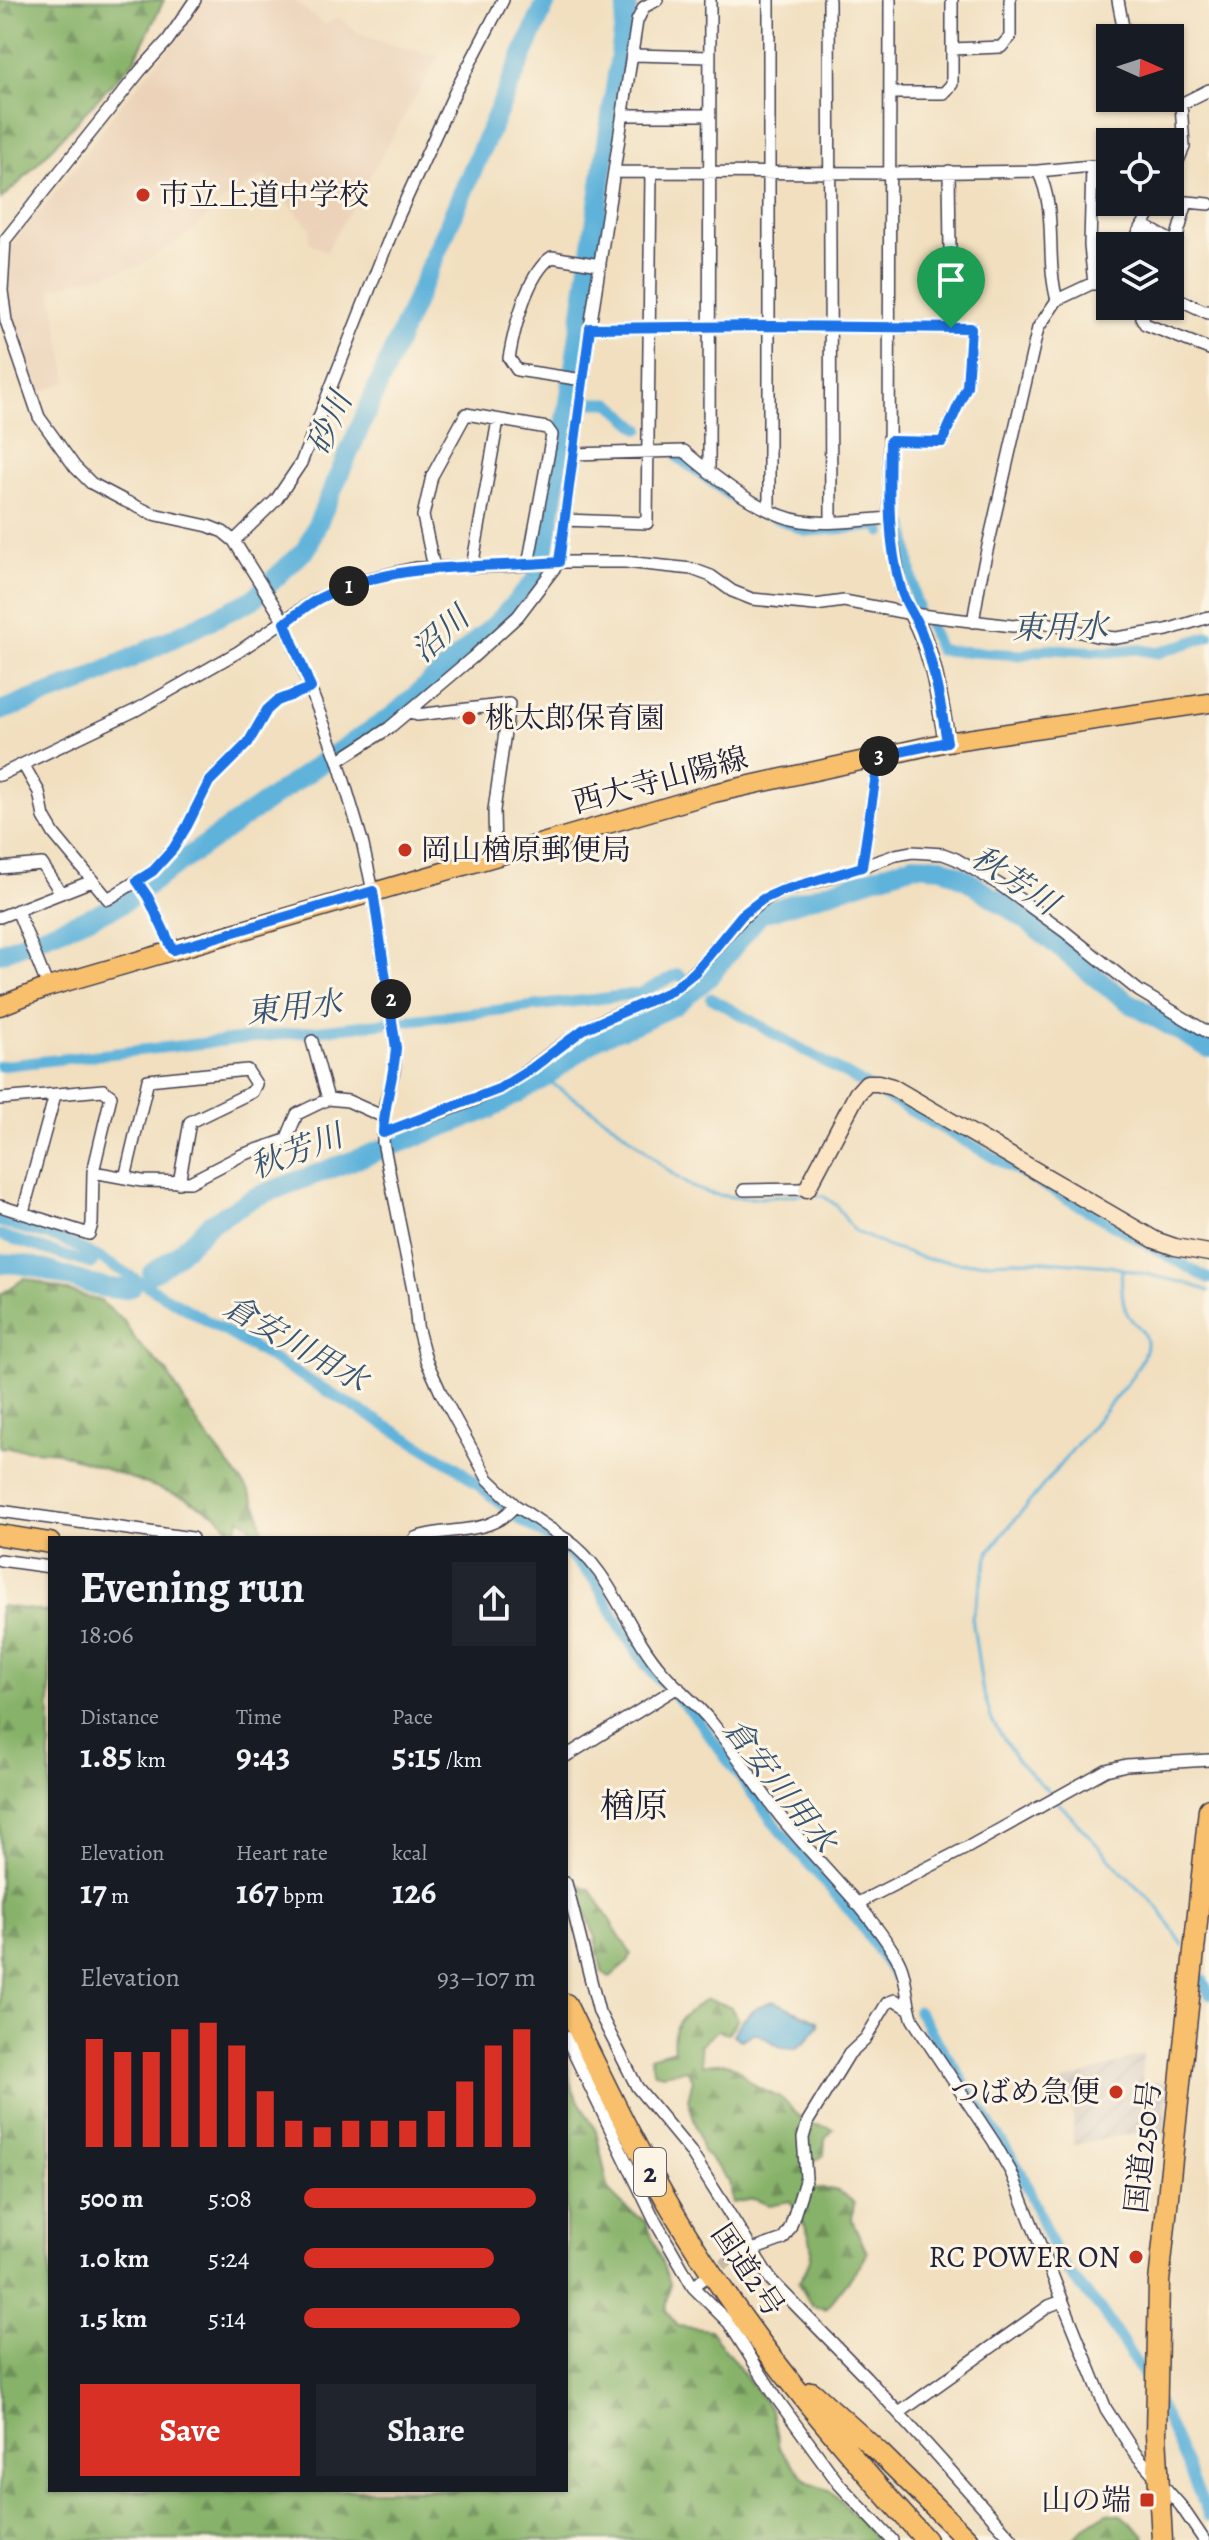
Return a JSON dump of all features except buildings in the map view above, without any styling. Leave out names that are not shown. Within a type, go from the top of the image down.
[{"type":"highway","points":[[0,1535],[48,1543]]},
{"type":"highway","name":"国道250号","points":[[1162,2540],[1156,2434],[1160,2268],[1209,1809]]},
{"type":"highway","name":"国道2号","points":[[568,2008],[652,2176],[703,2260],[751,2329],[862,2469],[926,2540]]},
{"type":"highway","points":[[751,2329],[968,2540]]},
{"type":"highway","points":[[862,2469],[866,2487],[910,2540]]},
{"type":"main road","name":"西大寺山陽線","points":[[0,1006],[48,987],[714,793],[947,742],[1209,703]]},
{"type":"street","points":[[195,0],[168,40],[5,240],[2,291],[6,321],[39,417],[75,467],[91,483],[139,508],[223,532],[237,545],[283,620],[338,761],[373,891],[395,1024],[394,1071],[384,1117],[383,1138],[426,1360],[479,1466],[512,1509],[560,1536]]},
{"type":"street","points":[[237,545],[276,500],[301,463],[397,219],[456,90],[503,0]]},
{"type":"street","points":[[338,761],[410,711],[518,616],[558,562],[637,21],[644,7],[657,0]]},
{"type":"street","points":[[709,473],[710,0]]},
{"type":"street","points":[[769,0],[769,510]]},
{"type":"street","points":[[829,0],[831,521]]},
{"type":"street","points":[[890,0],[889,518],[901,591],[922,631],[947,742]]},
{"type":"street","points":[[891,93],[944,93],[952,84],[952,0]]},
{"type":"street","points":[[952,49],[1001,47],[1010,37],[1010,0]]},
{"type":"street","points":[[1118,0],[1122,24]]},
{"type":"street","points":[[633,55],[710,57]]},
{"type":"street","points":[[1184,102],[1209,90]]},
{"type":"street","points":[[623,115],[710,115]]},
{"type":"street","points":[[614,172],[891,173],[1038,171],[1092,166],[1090,246],[1094,284],[1057,300],[1038,328],[973,622]]},
{"type":"street","points":[[949,171],[951,328]]},
{"type":"street","points":[[1038,171],[1050,206],[1050,261],[1057,300]]},
{"type":"street","points":[[564,520],[647,523],[651,173]]},
{"type":"street","points":[[1178,232],[1187,202],[1209,204]]},
{"type":"street","points":[[1139,232],[1148,216]]},
{"type":"street","points":[[1143,225],[1155,232]]},
{"type":"street","points":[[583,380],[517,370],[509,358],[516,321],[542,264],[552,257],[600,265]]},
{"type":"street","points":[[1184,302],[1208,313],[1209,310]]},
{"type":"street","points":[[1143,320],[1145,324],[1209,349]]},
{"type":"street","points":[[590,328],[971,328],[967,386],[942,442],[890,441]]},
{"type":"street","points":[[434,568],[423,516],[432,476],[466,414],[547,428],[552,435],[529,565]]},
{"type":"street","points":[[472,567],[498,420]]},
{"type":"street","points":[[573,454],[684,451],[709,473],[769,510],[800,521],[889,518]]},
{"type":"street","points":[[0,775],[136,710],[316,599],[363,580],[415,568],[625,562],[692,569],[752,599],[815,605],[844,601],[912,614],[1013,626],[1043,622],[1116,638],[1167,630],[1209,617]]},
{"type":"street","points":[[23,764],[39,792],[49,826],[108,899],[153,871],[173,849],[209,782],[248,743],[267,710],[277,701],[311,688]]},
{"type":"street","points":[[410,711],[417,715],[509,704],[494,810],[495,855]]},
{"type":"street","points":[[862,867],[876,757]]},
{"type":"street","points":[[383,1138],[499,1089],[584,1029],[671,991],[695,972],[742,915],[763,899],[912,852],[943,854],[1000,885],[1139,991],[1209,1033]]},
{"type":"street","points":[[0,868],[42,864],[61,893]]},
{"type":"street","points":[[0,917],[92,881]]},
{"type":"street","points":[[137,881],[173,950]]},
{"type":"street","points":[[17,910],[48,987]]},
{"type":"street","points":[[312,1041],[328,1099]]},
{"type":"street","points":[[125,1178],[148,1080],[247,1070],[256,1084],[252,1092],[190,1122],[179,1183]]},
{"type":"street","points":[[744,1190],[807,1189],[857,1094],[867,1083],[878,1083],[892,1087],[1155,1240],[1209,1253]]},
{"type":"street","points":[[0,1099],[103,1090],[111,1096],[93,1172],[89,1234],[0,1206]]},
{"type":"street","points":[[23,1212],[55,1095]]},
{"type":"street","points":[[93,1172],[125,1178],[190,1182],[242,1155],[286,1140],[297,1114],[328,1099],[348,1101],[384,1117]]},
{"type":"street","points":[[426,1536],[493,1524],[512,1509]]},
{"type":"street","points":[[0,1511],[178,1536]]},
{"type":"street","points":[[568,1542],[590,1560],[673,1691],[710,1721],[780,1815],[856,1904],[901,1964],[913,2020],[1011,2172],[1106,2409],[1128,2444],[1157,2482],[1181,2506],[1204,2540]]},
{"type":"street","points":[[0,1560],[48,1567]]},
{"type":"street","points":[[568,1755],[673,1691]]},
{"type":"street","points":[[856,1904],[1116,1767],[1209,1760]]},
{"type":"street","points":[[568,1891],[595,2000],[607,2033],[637,2087],[690,2151],[771,2280],[899,2413],[1011,2540]]},
{"type":"street","points":[[733,2257],[783,2239],[804,2190],[803,2138],[808,2121],[849,2054],[866,2038],[891,2000],[908,2008]]},
{"type":"street","points":[[568,2041],[655,2221],[839,2484],[892,2540]]},
{"type":"street","points":[[899,2413],[1049,2306],[1062,2301]]},
{"type":"shaded area","name":"市立上道中学校","points":[[205,0],[293,0],[325,25],[338,17],[359,33],[392,45],[439,56],[326,252],[309,242],[310,228],[265,176],[224,200],[195,229],[139,266],[55,287],[52,292],[68,382],[37,393],[10,313],[8,257],[15,239],[58,190]]},
{"type":"shaded area","name":"つばめ急便","points":[[1143,2054],[1142,2081],[1168,2083],[1165,2133],[1129,2134],[1073,2145],[1073,2115],[1061,2083]]},
{"type":"green space","points":[[0,0],[164,0],[135,59],[1,199]]},
{"type":"green space","points":[[25,1278],[100,1301],[123,1320],[137,1342],[167,1372],[200,1428],[249,1491],[259,1512],[264,1536],[254,1536],[251,1526],[240,1518],[236,1530],[232,1532],[216,1514],[183,1497],[58,1452],[0,1447],[0,1295]]},
{"type":"green space","points":[[0,1606],[48,1612],[48,2492],[568,2492],[568,2071],[572,2089],[596,2131],[609,2191],[646,2222],[670,2283],[666,2311],[678,2326],[710,2330],[772,2411],[779,2448],[809,2483],[832,2492],[878,2540],[0,2540]]},
{"type":"green space","points":[[576,1883],[591,1890],[631,1954],[628,1962],[610,1977],[602,1972],[595,1937]]},
{"type":"green space","points":[[706,1999],[730,2006],[738,2019],[728,2033],[718,2030],[700,2045],[702,2065],[722,2063],[734,2066],[757,2087],[784,2101],[804,2120],[833,2129],[825,2139],[824,2155],[813,2163],[813,2190],[835,2190],[854,2203],[852,2220],[867,2253],[826,2309],[812,2306],[798,2283],[810,2261],[811,2251],[808,2232],[790,2201],[769,2205],[754,2199],[732,2203],[729,2181],[703,2151],[688,2099],[693,2079],[687,2069],[663,2074],[654,2072],[650,2057],[674,2050],[674,2032],[680,2020]]},
{"type":"green space","points":[[1107,2513],[1121,2515],[1144,2535],[1145,2540],[1072,2540],[1082,2529]]},
{"type":"water","points":[[773,2001],[818,2021],[819,2025],[806,2041],[795,2049],[783,2048],[754,2033],[741,2040],[733,2035],[750,2014]]},
{"type":"waterway","name":"砂川","points":[[0,711],[82,682],[252,600],[307,548],[547,0]]},
{"type":"waterway","name":"沼川","points":[[0,953],[118,906],[394,715],[499,621],[536,580],[544,555],[569,402],[628,0]]},
{"type":"waterway","name":"沼川","points":[[628,9],[634,0]]},
{"type":"waterway","name":"東用水","points":[[590,403],[610,403],[640,429]]},
{"type":"waterway","name":"東用水","points":[[678,457],[742,504],[807,531],[878,526],[882,532]]},
{"type":"waterway","name":"東用水","points":[[900,527],[905,526],[918,606]]},
{"type":"waterway","name":"東用水","points":[[928,622],[939,650],[1021,655],[1047,649],[1109,652],[1136,649],[1158,653],[1209,636]]},
{"type":"waterway","name":"秋芳川","points":[[152,1273],[176,1256],[211,1223],[255,1197],[488,1110],[544,1078],[599,1037],[675,1005],[708,978],[760,914],[914,865],[942,867],[967,880],[1026,920],[1130,1003],[1209,1048]]},
{"type":"waterway","name":"東用水","points":[[0,1066],[598,999],[641,993],[678,974],[683,978]]},
{"type":"waterway","points":[[711,998],[1209,1279]]},
{"type":"waterway","points":[[544,1078],[616,1126],[690,1186],[712,1194],[738,1198],[803,1194]]},
{"type":"waterway","points":[[810,1194],[823,1196],[836,1205],[853,1230],[891,1248],[927,1259],[967,1263],[1035,1260],[1109,1266],[1209,1291]]},
{"type":"waterway","name":"倉安川用水","points":[[0,1222],[61,1239],[98,1257],[455,1466],[521,1520],[546,1536]]},
{"type":"waterway","points":[[0,1235],[91,1264],[98,1257]]},
{"type":"waterway","name":"秋芳川","points":[[0,1264],[33,1266],[101,1287],[131,1287]]},
{"type":"waterway","points":[[1052,1795],[1017,1760],[992,1721],[982,1687],[972,1617],[990,1550],[1129,1381],[1142,1358],[1146,1339],[1125,1308],[1122,1268]]},
{"type":"waterway","name":"倉安川用水","points":[[568,1553],[595,1581],[623,1632],[648,1668],[694,1715],[780,1831],[856,1918],[895,1976]]},
{"type":"waterway","points":[[1057,1801],[1157,1906],[1183,1945]]},
{"type":"waterway","points":[[1202,1979],[1209,1994]]},
{"type":"waterway","name":"倉安川用水","points":[[918,2011],[1021,2172],[1054,2249],[1067,2271],[1102,2311],[1134,2360],[1161,2407],[1209,2516]]},
{"type":"tunnel","points":[[709,2275],[733,2257]]},
{"type":"place","name":"市立上道中学校","points":[[143,195]]},
{"type":"place","name":"桃太郎保育園","points":[[469,718]]},
{"type":"place","name":"岡山楢原郵便局","points":[[405,850]]},
{"type":"place","name":"つばめ急便","points":[[1116,2092]]},
{"type":"place","name":"RC POWER ON","points":[[1136,2257]]},
{"type":"place","name":"山の端","points":[[1147,2500]]},
{"type":"district","name":"楢原","points":[[634,1805]]},
{"type":"route","points":[[590,328],[951,328],[971,328],[967,386],[942,442],[890,441],[889,518],[901,591],[922,631],[939,694],[947,742],[876,757],[862,867],[763,899],[742,915],[695,972],[671,991],[612,1014],[584,1029],[499,1089],[383,1133],[385,1104],[394,1071],[396,1048],[373,891],[173,950],[137,881],[153,871],[173,849],[209,782],[248,743],[267,710],[277,701],[311,688],[285,623],[316,599],[363,580],[415,568],[559,562],[590,328]]}]
